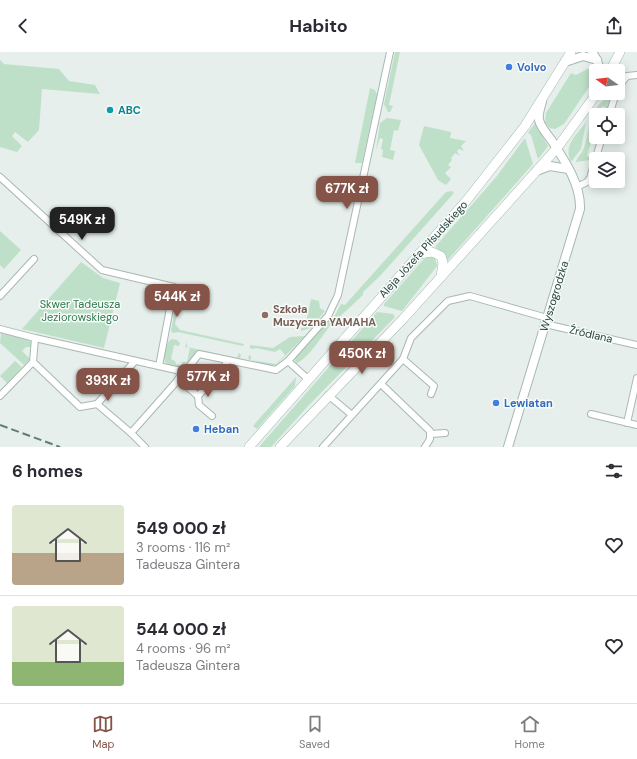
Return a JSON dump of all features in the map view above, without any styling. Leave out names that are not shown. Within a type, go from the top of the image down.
[{"type":"main road","name":"Wyszogrodzka","points":[[543,100],[571,52]]},
{"type":"main road","points":[[614,64],[620,52]]},
{"type":"main road","name":"Aleja Józefa Piłsudskiego","points":[[250,447],[467,200],[497,164],[543,100]]},
{"type":"main road","points":[[280,447],[441,277],[557,148],[593,100]]},
{"type":"main road","points":[[419,254],[432,252],[441,256],[443,263],[441,277]]},
{"type":"street","points":[[131,433],[199,354],[276,370],[288,361],[328,316],[336,301],[390,52]]},
{"type":"street","points":[[592,52],[598,64]]},
{"type":"street","points":[[565,62],[583,56],[597,60]]},
{"type":"street","points":[[625,78],[627,76],[637,75]]},
{"type":"street","name":"Wyszogrodzka","points":[[508,447],[580,209],[580,200],[577,187],[557,148],[540,123],[538,115],[543,100]]},
{"type":"street","points":[[577,187],[587,182],[590,178],[600,144]]},
{"type":"street","points":[[536,171],[550,166],[568,169]]},
{"type":"street","points":[[0,177],[102,270],[174,287],[162,346],[160,366]]},
{"type":"street","points":[[0,296],[34,259]]},
{"type":"street","name":"Źródlana","points":[[403,359],[411,338],[445,303],[457,298],[477,298],[546,321],[637,345]]},
{"type":"street","points":[[0,329],[185,372]]},
{"type":"street","points":[[0,396],[33,362],[35,338]]},
{"type":"street","points":[[323,447],[403,359],[434,386],[431,394]]},
{"type":"street","points":[[198,396],[225,366],[227,360]]},
{"type":"street","points":[[33,362],[80,406],[97,404],[136,361]]},
{"type":"street","points":[[288,361],[309,380]]},
{"type":"street","points":[[627,423],[637,378]]},
{"type":"street","points":[[178,379],[198,396],[199,405],[212,416]]},
{"type":"street","points":[[381,384],[428,428],[431,434]]},
{"type":"street","points":[[328,395],[352,415]]},
{"type":"street","points":[[97,404],[145,447]]},
{"type":"street","points":[[591,414],[637,425]]},
{"type":"street","points":[[431,434],[445,433]]},
{"type":"street","points":[[425,447],[431,434]]},
{"type":"green space","points":[[395,52],[400,52],[389,105],[393,106],[390,112],[388,112],[384,104]]},
{"type":"green space","points":[[0,60],[4,64],[59,69],[69,81],[95,85],[100,94],[42,89],[39,130],[28,142],[15,132],[12,136],[22,146],[17,152],[0,147]]},
{"type":"green space","points":[[589,68],[589,87],[564,124],[555,129],[550,128],[545,123],[546,113],[571,73],[576,75]]},
{"type":"green space","points":[[370,88],[375,90],[377,95],[362,163],[355,163]]},
{"type":"green space","points":[[605,100],[610,100],[607,108],[602,106],[601,108],[597,108]]},
{"type":"green space","points":[[387,118],[401,120],[398,131],[394,130],[390,150],[395,151],[393,160],[382,157],[383,150],[381,149],[383,139],[380,138],[376,150],[380,123]]},
{"type":"green space","points":[[586,122],[581,149],[571,162],[569,156],[570,145],[575,135]]},
{"type":"green space","points":[[535,123],[548,146],[538,159],[531,135],[528,133]]},
{"type":"green space","points":[[424,126],[451,132],[450,138],[466,141],[461,146],[464,151],[459,149],[457,151],[460,156],[455,153],[451,158],[452,160],[448,165],[451,167],[445,173],[451,179],[446,185],[438,180],[419,145]]},
{"type":"green space","points":[[589,127],[589,144],[590,144],[587,156],[589,156],[589,160],[576,162],[583,150]]},
{"type":"green space","points":[[525,138],[533,164],[447,261],[443,253],[435,247],[497,176]]},
{"type":"green space","points":[[452,191],[454,193],[380,276],[363,292],[363,295],[335,321],[333,319],[341,304],[345,305],[446,192]]},
{"type":"green space","points":[[0,231],[21,250],[4,269],[0,265]]},
{"type":"green space","points":[[430,256],[435,258],[437,266],[402,311],[384,306],[384,304],[424,259]]},
{"type":"green space","name":"Skwer Tadeusza Jeziorowskiego","points":[[81,262],[103,278],[120,283],[104,348],[22,329]]},
{"type":"green space","points":[[311,299],[319,301],[320,308],[325,311],[311,328],[301,331],[301,328],[305,327]]},
{"type":"green space","points":[[377,312],[393,314],[395,317],[308,406],[271,447],[259,447]]},
{"type":"green space","points":[[174,314],[177,314],[175,324],[180,330],[244,344],[243,346],[178,332],[173,333],[171,331]]},
{"type":"green space","points":[[330,320],[333,322],[307,355],[296,364],[295,360],[298,354]]},
{"type":"green space","points":[[1,334],[27,339],[31,342],[31,347],[26,347],[22,351],[30,359],[24,365],[0,343]]},
{"type":"green space","points":[[305,336],[276,365],[268,365],[252,360],[276,364],[285,355],[280,349],[275,352],[256,348],[252,349],[250,348],[250,345],[273,348],[290,337]]},
{"type":"green space","points":[[172,339],[177,340],[180,343],[179,346],[174,345],[171,359],[175,361],[176,364],[181,365],[183,362],[187,362],[184,364],[179,366],[175,366],[165,362],[164,352],[166,346]]},
{"type":"green space","points":[[187,342],[187,347],[237,358],[239,353],[241,355],[240,358],[237,359],[199,352],[187,362],[190,348],[185,347]]},
{"type":"green space","points":[[249,355],[251,356],[251,360],[248,359]]},
{"type":"green space","points":[[15,361],[22,367],[7,383],[0,376]]},
{"type":"green space","points":[[296,377],[295,386],[257,429],[253,426]]},
{"type":"railway","points":[[0,425],[60,447]]},
{"type":"place","name":"Volvo","points":[[509,67]]},
{"type":"place","name":"ABC","points":[[110,110]]},
{"type":"place","name":"Szkoła Muzyczna YAMAHA","points":[[265,315]]},
{"type":"place","name":"Lewiatan","points":[[496,403]]},
{"type":"place","name":"Heban","points":[[196,429]]}]
